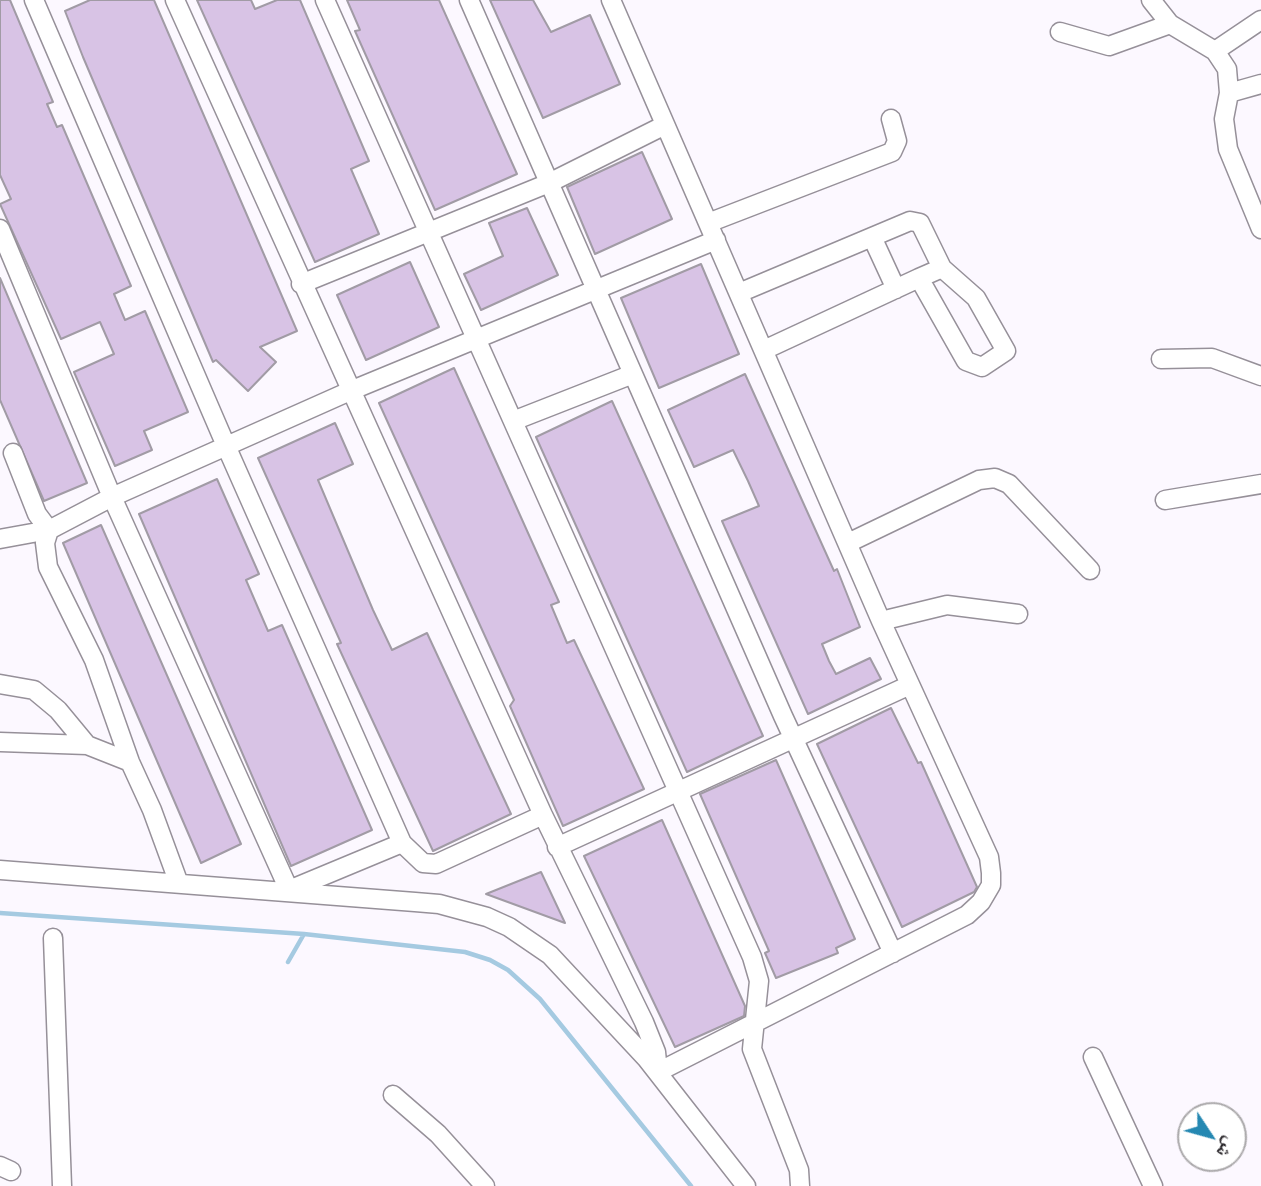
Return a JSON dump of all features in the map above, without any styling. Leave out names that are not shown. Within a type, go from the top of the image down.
[{"type":"street","points":[[34,0],[227,448],[402,843],[423,863],[436,864],[542,816]]},
{"type":"street","points":[[175,0],[542,816],[644,1022],[656,1052],[658,1072]]},
{"type":"street","points":[[325,0],[752,957],[759,981],[752,1049],[800,1170],[800,1186]]},
{"type":"street","points":[[469,0],[793,739],[892,953]]},
{"type":"street","points":[[611,0],[881,621],[989,857],[991,885],[981,902],[967,915],[658,1072]]},
{"type":"street","points":[[1151,0],[1170,24],[1215,51],[1227,69],[1229,93],[1224,119],[1228,149],[1261,229]]},
{"type":"street","points":[[1215,51],[1261,20]]},
{"type":"street","points":[[1060,32],[1109,46],[1170,24]]},
{"type":"street","points":[[1229,93],[1261,84]]},
{"type":"street","points":[[708,223],[892,152],[897,141],[891,119]]},
{"type":"street","points":[[302,284],[549,183],[665,125]]},
{"type":"street","points":[[739,293],[910,221],[920,223],[942,268],[976,298],[1006,351],[982,367],[966,361],[919,278]]},
{"type":"street","points":[[0,229],[112,497],[289,890]]},
{"type":"street","points":[[872,237],[896,289]]},
{"type":"street","points":[[0,539],[49,530],[112,497],[350,391],[716,240]]},
{"type":"street","points":[[764,350],[942,268]]},
{"type":"street","points":[[1161,359],[1212,358],[1261,376]]},
{"type":"street","points":[[513,421],[633,374]]},
{"type":"street","points":[[13,453],[37,514],[49,530]]},
{"type":"street","points":[[848,543],[979,480],[995,478],[1009,484],[1090,570]]},
{"type":"street","points":[[1165,500],[1261,484]]},
{"type":"street","points":[[49,530],[45,543],[48,567],[94,660],[130,762],[152,810],[178,881]]},
{"type":"street","points":[[881,621],[947,605],[1018,614]]},
{"type":"street","points":[[0,684],[34,690],[58,710],[87,746]]},
{"type":"street","points":[[557,847],[910,685]]},
{"type":"street","points":[[0,742],[87,746],[130,762]]},
{"type":"street","points":[[289,890],[402,843]]},
{"type":"street","points":[[0,870],[178,881],[439,904],[475,913],[509,927],[550,955],[658,1072],[746,1186]]},
{"type":"street","points":[[53,938],[62,1186]]},
{"type":"street","points":[[1093,1057],[1153,1186]]},
{"type":"street","points":[[393,1095],[438,1134],[485,1186]]},
{"type":"building","points":[[0,0],[10,0],[53,102],[47,104],[57,127],[62,125],[131,286],[114,294],[125,320],[145,311],[188,412],[144,431],[152,450],[115,466],[74,372],[114,354],[100,322],[61,339],[0,204],[11,199],[0,175]]},
{"type":"building","points":[[90,0],[154,0],[297,331],[260,347],[276,362],[248,391],[216,360],[213,362],[83,57],[65,11]]},
{"type":"building","points":[[197,0],[251,0],[255,9],[277,0],[300,0],[369,161],[351,169],[379,234],[315,262]]},
{"type":"building","points":[[347,0],[439,0],[517,174],[435,210],[355,31],[360,30]]},
{"type":"building","points":[[490,0],[533,0],[551,32],[590,15],[620,84],[543,118]]},
{"type":"building","points":[[642,152],[672,219],[595,254],[567,187]]},
{"type":"building","points":[[527,208],[558,275],[481,310],[464,274],[503,256],[489,223]]},
{"type":"building","points":[[410,262],[439,327],[366,360],[337,295]]},
{"type":"building","points":[[701,264],[739,354],[659,388],[621,298]]},
{"type":"building","points":[[0,278],[87,483],[44,501],[0,400]]},
{"type":"building","points":[[454,368],[559,602],[551,605],[567,643],[574,640],[644,789],[563,826],[510,706],[514,700],[379,403]]},
{"type":"building","points":[[745,374],[834,571],[837,569],[860,627],[822,644],[829,661],[836,674],[870,658],[881,679],[808,714],[722,521],[759,506],[748,481],[733,450],[694,467],[668,410]]},
{"type":"building","points":[[612,401],[763,736],[687,772],[536,437]]},
{"type":"building","points":[[335,423],[353,464],[318,480],[373,610],[392,650],[427,633],[511,814],[433,851],[337,644],[341,643],[258,458]]},
{"type":"building","points":[[217,479],[259,574],[246,580],[268,631],[282,625],[372,830],[291,866],[139,514]]},
{"type":"building","points":[[101,525],[241,844],[201,863],[63,543]]},
{"type":"building","points":[[891,708],[918,763],[921,762],[977,887],[974,892],[902,927],[817,744]]},
{"type":"building","points":[[776,760],[855,939],[836,948],[838,953],[776,978],[765,953],[769,951],[700,794]]},
{"type":"building","points":[[662,820],[745,1006],[744,1016],[675,1047],[584,856]]},
{"type":"building","points":[[541,872],[565,923],[486,894]]},
{"type":"waterway","points":[[0,913],[304,934],[465,952],[490,960],[508,970],[540,999],[691,1186]]},
{"type":"waterway","points":[[288,962],[304,934]]}]
